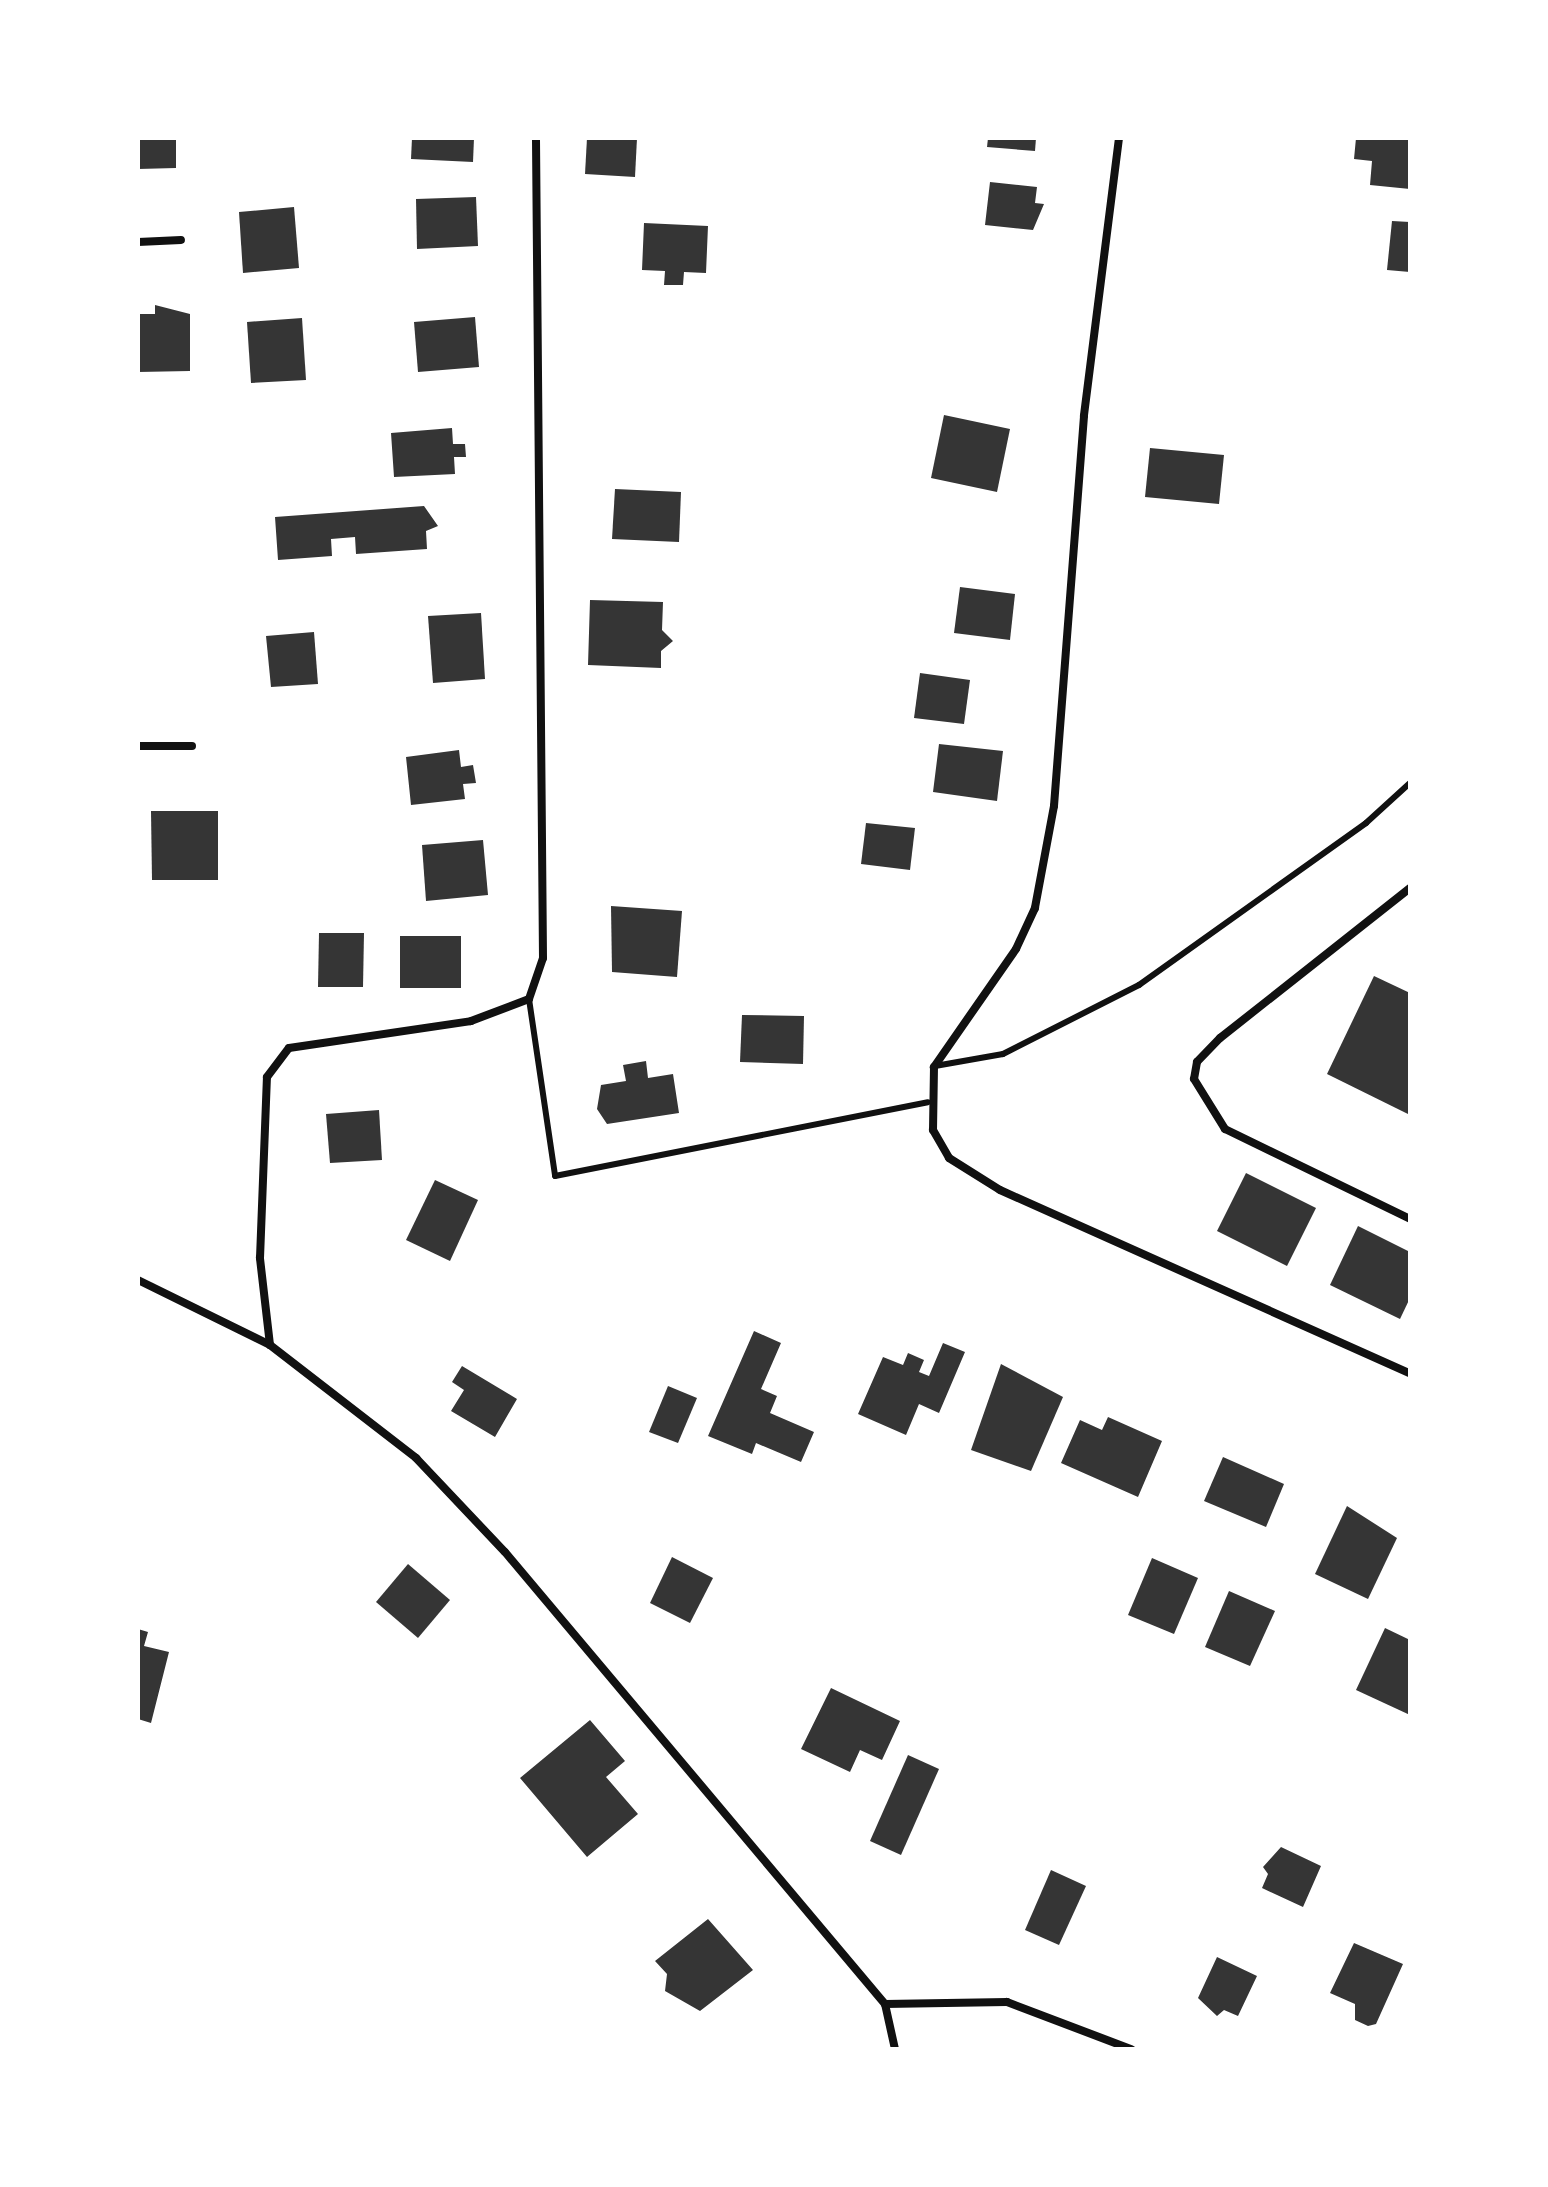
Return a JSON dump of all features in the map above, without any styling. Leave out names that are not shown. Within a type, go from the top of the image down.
[{"type":"street","points":[[270,1345],[260,1258],[267,1077],[289,1048],[471,1021],[529,999],[543,958],[536,138]]},
{"type":"street","points":[[1119,138],[1084,416],[1054,806],[1035,908],[1016,949],[934,1067],[928,1102],[933,1130],[949,1158],[1000,1190],[1410,1373]]},
{"type":"street","points":[[138,242],[181,240]]},
{"type":"street","points":[[138,746],[192,746]]},
{"type":"street","points":[[1410,888],[1220,1038],[1197,1062],[1194,1079],[1225,1129],[1410,1219]]},
{"type":"street","points":[[138,1280],[270,1345],[416,1458],[505,1552],[885,2004],[895,2049]]},
{"type":"street","points":[[885,2004],[1007,2002],[1131,2049]]},
{"type":"lane","points":[[934,1067],[1003,1054],[1139,985],[1366,823],[1410,783]]},
{"type":"lane","points":[[529,999],[555,1176],[928,1102]]},
{"type":"building","points":[[138,138],[176,138],[176,168],[138,169]]},
{"type":"building","points":[[412,138],[474,138],[473,162],[411,159]]},
{"type":"building","points":[[587,138],[637,138],[635,177],[585,174]]},
{"type":"building","points":[[988,138],[1036,138],[1035,151],[987,147]]},
{"type":"building","points":[[1356,138],[1410,139],[1410,189],[1370,185],[1372,161],[1354,159]]},
{"type":"building","points":[[990,182],[1037,187],[1035,203],[1044,204],[1033,230],[985,225]]},
{"type":"building","points":[[476,197],[478,246],[417,249],[416,199]]},
{"type":"building","points":[[294,207],[299,268],[243,273],[239,212]]},
{"type":"building","points":[[1392,221],[1410,222],[1410,272],[1387,270]]},
{"type":"building","points":[[644,223],[708,226],[706,273],[684,272],[683,285],[664,285],[665,271],[642,270]]},
{"type":"building","points":[[155,305],[190,314],[190,371],[138,372],[138,314],[155,314]]},
{"type":"building","points":[[475,317],[479,367],[418,372],[414,322]]},
{"type":"building","points":[[302,318],[306,380],[251,383],[247,322]]},
{"type":"building","points":[[944,415],[1010,429],[997,492],[931,478]]},
{"type":"building","points":[[452,428],[453,444],[465,444],[466,457],[454,457],[455,474],[394,477],[391,433]]},
{"type":"building","points":[[1150,448],[1224,455],[1219,504],[1145,497]]},
{"type":"building","points":[[615,489],[681,492],[679,542],[612,539]]},
{"type":"building","points":[[424,506],[438,526],[426,531],[427,549],[356,554],[355,537],[331,539],[332,556],[278,560],[275,517]]},
{"type":"building","points":[[960,587],[1015,594],[1010,640],[954,633]]},
{"type":"building","points":[[590,600],[663,602],[662,630],[673,641],[661,651],[661,668],[588,665]]},
{"type":"building","points":[[481,613],[485,679],[433,683],[428,616]]},
{"type":"building","points":[[314,632],[318,684],[271,687],[266,636]]},
{"type":"building","points":[[920,673],[970,680],[964,724],[914,718]]},
{"type":"building","points":[[939,744],[1003,751],[997,801],[933,792]]},
{"type":"building","points":[[459,750],[461,767],[473,765],[476,783],[463,784],[465,799],[411,805],[406,757]]},
{"type":"building","points":[[151,811],[218,811],[218,880],[152,880]]},
{"type":"building","points":[[866,823],[915,828],[910,870],[861,864]]},
{"type":"building","points":[[483,840],[488,895],[426,901],[422,845]]},
{"type":"building","points":[[611,906],[682,911],[677,977],[612,972]]},
{"type":"building","points":[[319,933],[364,933],[363,987],[318,987]]},
{"type":"building","points":[[400,936],[461,936],[461,988],[400,988]]},
{"type":"building","points":[[1374,976],[1410,993],[1410,1115],[1327,1074]]},
{"type":"building","points":[[742,1015],[804,1016],[803,1064],[740,1062]]},
{"type":"building","points":[[646,1061],[648,1078],[673,1074],[679,1113],[607,1124],[597,1109],[601,1085],[626,1081],[623,1065]]},
{"type":"building","points":[[379,1110],[382,1160],[330,1163],[326,1114]]},
{"type":"building","points":[[1246,1173],[1316,1208],[1287,1266],[1217,1231]]},
{"type":"building","points":[[435,1180],[478,1200],[450,1261],[406,1240]]},
{"type":"building","points":[[1358,1226],[1410,1252],[1410,1298],[1400,1319],[1330,1285]]},
{"type":"building","points":[[754,1331],[781,1343],[761,1389],[777,1396],[770,1413],[814,1432],[801,1462],[756,1443],[752,1454],[708,1436]]},
{"type":"building","points":[[943,1343],[965,1352],[939,1413],[919,1404],[906,1435],[858,1414],[883,1357],[903,1365],[908,1353],[924,1360],[919,1372],[929,1376]]},
{"type":"building","points":[[1001,1364],[1063,1397],[1031,1471],[971,1450]]},
{"type":"building","points":[[462,1366],[517,1399],[495,1437],[451,1411],[464,1390],[452,1382]]},
{"type":"building","points":[[668,1386],[697,1398],[678,1443],[649,1432]]},
{"type":"building","points":[[1108,1417],[1162,1441],[1138,1497],[1061,1463],[1080,1420],[1102,1430]]},
{"type":"building","points":[[1223,1457],[1284,1484],[1266,1527],[1204,1501]]},
{"type":"building","points":[[1347,1506],[1397,1538],[1368,1599],[1315,1574]]},
{"type":"building","points":[[672,1557],[713,1578],[690,1623],[650,1603]]},
{"type":"building","points":[[1152,1558],[1198,1578],[1174,1634],[1128,1615]]},
{"type":"building","points":[[408,1564],[450,1600],[418,1638],[376,1602]]},
{"type":"building","points":[[1229,1591],[1275,1611],[1250,1666],[1205,1647]]},
{"type":"building","points":[[1385,1628],[1410,1640],[1410,1715],[1356,1690]]},
{"type":"building","points":[[138,1629],[148,1632],[144,1646],[169,1652],[151,1723],[138,1719]]},
{"type":"building","points":[[831,1688],[900,1721],[882,1760],[860,1750],[850,1772],[801,1749]]},
{"type":"building","points":[[590,1720],[625,1761],[606,1777],[638,1814],[587,1857],[520,1778]]},
{"type":"building","points":[[908,1755],[939,1769],[901,1855],[870,1841]]},
{"type":"building","points":[[1281,1847],[1321,1866],[1303,1907],[1262,1888],[1268,1874],[1263,1867]]},
{"type":"building","points":[[1051,1870],[1086,1886],[1059,1945],[1025,1930]]},
{"type":"building","points":[[708,1919],[753,1970],[700,2011],[665,1991],[667,1974],[655,1961]]},
{"type":"building","points":[[1354,1943],[1403,1964],[1376,2024],[1368,2026],[1355,2020],[1355,2004],[1330,1993]]},
{"type":"building","points":[[1217,1957],[1257,1976],[1238,2016],[1224,2010],[1217,2016],[1198,1998]]}]
